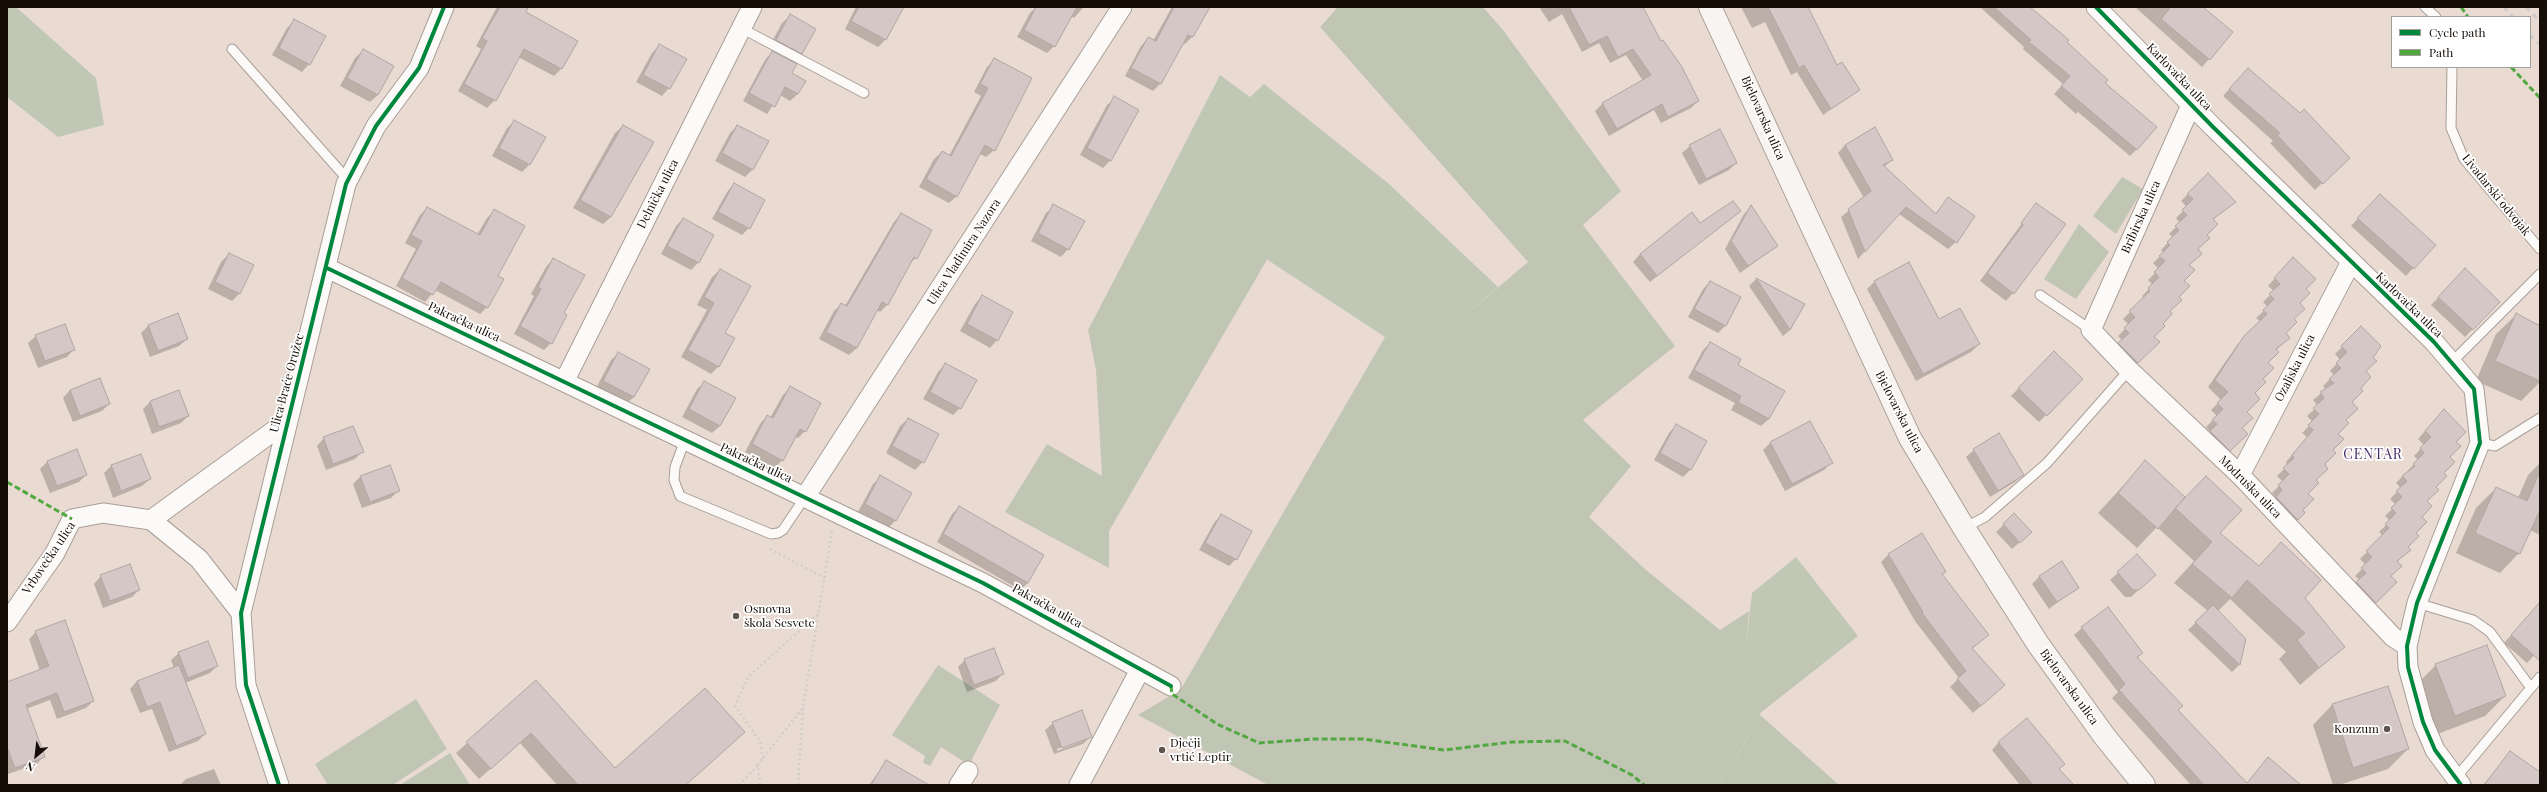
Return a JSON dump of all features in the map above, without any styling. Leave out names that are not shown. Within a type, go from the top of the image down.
[{"type":"main road","name":"Bjelovarska ulica","points":[[1710,7],[1887,391],[1917,450],[1964,528],[2038,644],[2105,737],[2144,785]]},
{"type":"street","name":"Ulica Braće Oružec","points":[[279,785],[246,685],[241,613],[286,422],[327,268],[348,180],[376,126],[419,68],[444,7]]},
{"type":"street","name":"Delnička ulica","points":[[565,380],[752,7]]},
{"type":"street","name":"Ulica Vladimira Nazora","points":[[805,497],[1122,7]]},
{"type":"street","name":"Karlovačka ulica","points":[[2096,7],[2191,104],[2434,342],[2474,389],[2480,443],[2417,603],[2407,646],[2408,667],[2423,722],[2435,750],[2456,783]]},
{"type":"street","name":"Bribirska ulica","points":[[2091,330],[2191,104]]},
{"type":"street","name":"Ozaljska ulica","points":[[2240,475],[2351,262]]},
{"type":"street","name":"Pakračka ulica","points":[[327,268],[565,380],[685,440],[983,582],[1171,686]]},
{"type":"street","name":"Modruška ulica","points":[[2091,330],[2129,370],[2240,475],[2393,637],[2407,646]]},
{"type":"street","points":[[241,613],[200,559],[152,520],[286,422]]},
{"type":"street","name":"Vrbovečka ulica","points":[[7,622],[55,553],[72,519],[104,513],[152,520]]},
{"type":"street","points":[[1079,785],[1140,670]]},
{"type":"lane","points":[[2426,7],[2435,16]]},
{"type":"lane","points":[[741,28],[864,93]]},
{"type":"lane","points":[[232,49],[348,180]]},
{"type":"lane","name":"Livadarski odvojak","points":[[2452,68],[2451,128],[2464,159],[2540,249]]},
{"type":"lane","points":[[2451,363],[2540,274]]},
{"type":"lane","points":[[2040,295],[2091,330]]},
{"type":"lane","points":[[1964,528],[1985,517],[2047,463],[2129,370]]},
{"type":"lane","points":[[2480,443],[2494,446],[2540,418]]},
{"type":"lane","points":[[685,440],[675,467],[674,480],[680,496],[771,534],[778,533],[783,530],[805,497]]},
{"type":"lane","points":[[2417,603],[2473,620],[2490,632],[2531,688]]},
{"type":"lane","points":[[2456,783],[2540,677]]},
{"type":"path","points":[[798,785],[803,708],[833,529]]},
{"type":"path","points":[[763,759],[760,741],[735,706],[748,677],[819,613]]},
{"type":"path","points":[[739,785],[763,759],[803,708]]},
{"type":"path","points":[[758,764],[760,785]]},
{"type":"green space","points":[[7,7],[16,7],[96,78],[104,125],[58,137],[7,97]]},
{"type":"green space","points":[[1338,7],[1483,7],[1503,30],[1621,191],[1583,225],[1675,346],[1583,420],[1631,466],[1589,517],[1646,570],[1720,630],[1749,611],[1744,673],[1800,646],[1820,666],[1759,714],[1839,785],[1718,785],[1755,727],[1653,781],[1652,785],[1268,785],[1138,715],[1181,689],[1385,337],[1425,350],[1528,262],[1320,27]]},
{"type":"green space","points":[[1220,75],[1250,97],[1264,84],[1388,183],[1498,287],[1425,351],[1385,337],[1161,190]]},
{"type":"green space","points":[[2122,177],[2143,189],[2116,234],[2093,216]]},
{"type":"green space","points":[[1161,190],[1268,258],[1109,531],[1109,568],[1005,512],[1047,444],[1102,476],[1096,370],[1088,330]]},
{"type":"green space","points":[[2079,224],[2109,252],[2076,299],[2044,279]]},
{"type":"green space","points":[[1796,557],[1858,636],[1820,666],[1800,647],[1787,683],[1743,673],[1752,593]]},
{"type":"green space","points":[[938,665],[1000,705],[969,765],[941,747],[930,766],[923,763],[925,756],[892,735]]},
{"type":"green space","points":[[1704,681],[1724,692],[1755,727],[1718,785],[1652,785],[1653,781],[1635,758]]},
{"type":"green space","points":[[416,699],[447,749],[393,785],[328,785],[315,764]]},
{"type":"green space","points":[[450,753],[470,785],[400,785]]},
{"type":"building","points":[[500,7],[528,7],[526,12],[578,41],[562,69],[524,49],[496,101],[464,84],[487,41],[482,38]]},
{"type":"building","points":[[859,7],[904,7],[886,40],[851,21]]},
{"type":"building","points":[[1036,7],[1077,7],[1055,47],[1024,30]]},
{"type":"building","points":[[1174,7],[1210,7],[1193,37],[1188,35],[1161,84],[1131,68],[1148,37],[1156,41]]},
{"type":"building","points":[[1569,7],[1643,7],[1661,41],[1663,40],[1682,67],[1699,101],[1668,117],[1662,104],[1617,129],[1602,103],[1651,75],[1633,49],[1618,57],[1607,36],[1589,45]]},
{"type":"building","points":[[1768,7],[1808,7],[1837,65],[1842,62],[1860,90],[1831,109],[1804,65],[1799,68]]},
{"type":"building","points":[[1994,7],[2030,7],[2069,40],[2067,42],[2108,80],[2105,83],[2157,127],[2137,150],[2061,86],[2070,76],[2029,42],[2031,40]]},
{"type":"building","points":[[2171,7],[2203,7],[2233,32],[2210,60],[2161,19]]},
{"type":"building","points":[[790,14],[816,29],[802,54],[776,40]]},
{"type":"building","points":[[294,19],[326,36],[310,65],[279,48]]},
{"type":"building","points":[[659,44],[687,59],[670,89],[643,75]]},
{"type":"building","points":[[363,49],[394,66],[378,95],[347,78]]},
{"type":"building","points":[[772,51],[797,64],[792,73],[806,81],[798,94],[785,87],[775,107],[749,93]]},
{"type":"building","points":[[994,58],[1032,78],[995,151],[985,145],[957,197],[926,179],[942,151],[951,156],[988,88],[980,84]]},
{"type":"building","points":[[2248,68],[2300,113],[2304,109],[2350,158],[2323,184],[2277,135],[2280,133],[2229,89]]},
{"type":"building","points":[[1114,96],[1139,110],[1111,161],[1087,148]]},
{"type":"building","points":[[514,120],[546,137],[530,165],[499,148]]},
{"type":"building","points":[[623,125],[654,142],[611,217],[580,200]]},
{"type":"building","points":[[737,125],[769,141],[753,170],[722,153]]},
{"type":"building","points":[[1875,127],[1893,160],[1883,165],[1936,214],[1948,197],[1975,216],[1957,243],[1906,207],[1865,252],[1848,209],[1871,191],[1845,145]]},
{"type":"building","points":[[1720,129],[1737,163],[1706,179],[1689,145]]},
{"type":"building","points":[[2208,173],[2236,202],[2213,219],[2218,224],[2207,235],[2210,238],[2198,249],[2202,254],[2189,265],[2195,270],[2184,281],[2190,286],[2179,297],[2182,300],[2170,311],[2172,314],[2163,324],[2165,326],[2154,337],[2160,342],[2138,363],[2118,343],[2129,333],[2124,328],[2135,317],[2129,311],[2150,291],[2148,288],[2159,277],[2154,272],[2165,261],[2159,256],[2170,245],[2167,242],[2179,230],[2175,226],[2187,215],[2182,210],[2193,199],[2187,194]]},
{"type":"building","points":[[734,183],[765,200],[750,229],[718,212]]},
{"type":"building","points":[[2380,194],[2436,245],[2414,269],[2357,218]]},
{"type":"building","points":[[1733,201],[1741,211],[1657,276],[1640,254],[1692,212],[1700,223]]},
{"type":"building","points":[[2036,203],[2066,224],[2014,294],[1987,273],[2023,225],[2021,223]]},
{"type":"building","points":[[1053,204],[1085,221],[1069,250],[1038,233]]},
{"type":"building","points":[[1751,205],[1778,246],[1748,266],[1731,241]]},
{"type":"building","points":[[427,207],[480,235],[494,209],[525,226],[498,276],[504,279],[488,308],[441,282],[433,295],[402,278],[422,241],[411,235]]},
{"type":"building","points":[[901,213],[932,230],[917,259],[914,257],[888,305],[882,302],[857,348],[826,332],[841,303],[847,306]]},
{"type":"building","points":[[683,218],[714,235],[699,263],[667,246]]},
{"type":"building","points":[[229,253],[254,265],[240,294],[215,282]]},
{"type":"building","points":[[2293,257],[2316,279],[2306,289],[2310,293],[2300,303],[2305,309],[2294,319],[2297,322],[2286,333],[2290,338],[2276,349],[2279,352],[2268,363],[2274,368],[2263,379],[2266,382],[2255,393],[2260,399],[2247,412],[2253,418],[2242,428],[2248,434],[2230,451],[2210,431],[2217,424],[2212,420],[2223,409],[2217,403],[2228,392],[2215,380],[2244,336],[2267,314],[2263,310],[2274,299],[2269,294],[2280,284],[2274,278]]},
{"type":"building","points":[[553,258],[585,275],[564,313],[567,315],[552,344],[520,326],[541,289],[538,287]]},
{"type":"building","points":[[1909,262],[1939,319],[1960,308],[1980,344],[1923,374],[1874,281]]},
{"type":"building","points":[[2465,268],[2500,302],[2473,330],[2438,297]]},
{"type":"building","points":[[720,269],[751,286],[725,333],[735,338],[719,367],[688,350],[714,303],[704,297]]},
{"type":"building","points":[[1756,278],[1805,304],[1790,330]]},
{"type":"building","points":[[1710,281],[1741,297],[1726,326],[1694,309]]},
{"type":"building","points":[[982,295],[1013,312],[998,341],[967,324]]},
{"type":"building","points":[[178,313],[188,339],[158,351],[148,325]]},
{"type":"building","points":[[2516,313],[2540,326],[2540,381],[2495,361]]},
{"type":"building","points":[[65,324],[75,350],[45,361],[35,335]]},
{"type":"building","points":[[2361,326],[2381,346],[2373,358],[2377,361],[2366,371],[2371,377],[2361,388],[2363,391],[2352,402],[2358,409],[2346,420],[2349,423],[2338,434],[2344,439],[2333,450],[2336,453],[2325,464],[2328,469],[2316,480],[2319,483],[2308,494],[2314,499],[2303,510],[2305,513],[2298,520],[2276,497],[2282,490],[2278,485],[2289,474],[2283,468],[2294,458],[2292,455],[2313,430],[2308,425],[2319,414],[2313,408],[2324,398],[2320,392],[2334,383],[2329,379],[2341,368],[2336,363],[2347,352],[2341,346]]},
{"type":"building","points":[[1710,342],[1741,359],[1738,365],[1785,391],[1769,419],[1738,402],[1741,396],[1694,370]]},
{"type":"building","points":[[2054,351],[2083,379],[2047,416],[2018,388]]},
{"type":"building","points":[[618,352],[650,369],[634,397],[603,381]]},
{"type":"building","points":[[945,363],[977,380],[961,409],[930,392]]},
{"type":"building","points":[[100,378],[110,404],[80,416],[70,390]]},
{"type":"building","points":[[704,381],[736,398],[720,426],[689,409]]},
{"type":"building","points":[[790,386],[821,403],[806,432],[800,429],[783,461],[752,444],[767,415],[773,418]]},
{"type":"building","points":[[179,390],[189,416],[159,427],[150,401]]},
{"type":"building","points":[[2444,409],[2466,432],[2456,442],[2461,446],[2450,457],[2455,462],[2444,473],[2447,476],[2436,487],[2439,490],[2427,501],[2432,506],[2422,517],[2427,522],[2416,533],[2419,536],[2408,547],[2411,550],[2397,561],[2402,566],[2391,576],[2397,582],[2376,603],[2356,582],[2366,573],[2361,568],[2372,557],[2366,551],[2389,528],[2385,524],[2396,513],[2391,508],[2402,497],[2396,491],[2407,481],[2402,476],[2415,466],[2413,464],[2424,453],[2420,448],[2431,437],[2425,431]]},
{"type":"building","points":[[908,418],[939,434],[924,463],[892,446]]},
{"type":"building","points":[[1810,421],[1833,463],[1792,484],[1770,442]]},
{"type":"building","points":[[1676,424],[1707,441],[1691,470],[1660,453]]},
{"type":"building","points":[[353,426],[364,452],[333,464],[323,437]]},
{"type":"building","points":[[1999,433],[2024,475],[1998,491],[1973,449]]},
{"type":"building","points":[[77,449],[87,475],[57,486],[47,461]]},
{"type":"building","points":[[141,454],[151,479],[121,491],[111,465]]},
{"type":"building","points":[[2145,460],[2185,497],[2158,529],[2118,493]]},
{"type":"building","points":[[390,465],[400,491],[370,502],[360,476]]},
{"type":"building","points":[[2540,471],[2540,510],[2520,554],[2475,533],[2496,487],[2527,501]]},
{"type":"building","points":[[880,475],[912,493],[896,521],[865,504]]},
{"type":"building","points":[[2206,476],[2242,510],[2220,533],[2259,566],[2281,542],[2321,580],[2305,598],[2345,647],[2319,668],[2297,640],[2305,633],[2247,580],[2232,598],[2192,564],[2212,542],[2175,508]]},
{"type":"building","points":[[959,506],[1044,555],[1028,583],[943,534]]},
{"type":"building","points":[[2014,513],[2032,532],[2020,543],[2003,524]]},
{"type":"building","points":[[1221,514],[1252,531],[1237,560],[1205,543]]},
{"type":"building","points":[[1922,533],[1946,572],[1942,574],[1989,635],[1972,648],[2005,685],[1981,706],[1957,679],[1966,671],[1922,613],[1923,612],[1888,554]]},
{"type":"building","points":[[2137,554],[2156,575],[2139,590],[2133,590],[2117,572]]},
{"type":"building","points":[[2062,561],[2079,588],[2057,602],[2039,576]]},
{"type":"building","points":[[130,564],[140,590],[110,601],[100,575]]},
{"type":"building","points":[[2540,602],[2540,661],[2511,635]]},
{"type":"building","points":[[2213,605],[2246,639],[2240,665],[2195,622]]},
{"type":"building","points":[[2108,607],[2143,653],[2137,657],[2183,706],[2178,710],[2247,783],[2268,757],[2301,785],[2204,785],[2119,690],[2125,684],[2081,627]]},
{"type":"building","points":[[65,620],[94,701],[64,712],[57,693],[26,705],[45,757],[15,768],[7,747],[7,682],[49,666],[35,631]]},
{"type":"building","points":[[208,641],[218,666],[188,678],[178,652]]},
{"type":"building","points":[[2487,645],[2506,696],[2455,716],[2435,664]]},
{"type":"building","points":[[994,648],[1004,674],[974,685],[964,659]]},
{"type":"building","points":[[179,665],[206,734],[176,746],[160,702],[147,707],[137,681]]},
{"type":"building","points":[[536,680],[615,768],[705,688],[745,732],[686,785],[578,785],[531,733],[491,769],[466,742]]},
{"type":"building","points":[[2388,686],[2409,749],[2353,768],[2332,704]]},
{"type":"building","points":[[1082,710],[1092,737],[1062,748],[1052,722]]},
{"type":"building","points":[[2027,718],[2065,764],[2059,769],[2074,785],[2033,785],[1998,742]]},
{"type":"building","points":[[2510,751],[2540,772],[2540,785],[2484,785]]},
{"type":"building","points":[[886,760],[929,785],[871,785]]},
{"type":"railway","points":[[2504,7],[2512,16]]},
{"type":"railway","points":[[2526,7],[2540,21]]},
{"type":"railway","points":[[2531,36],[2540,45]]},
{"type":"marked path","points":[[2461,7],[2467,16]]},
{"type":"marked path","points":[[2512,68],[2540,98]]},
{"type":"marked path","points":[[7,482],[72,519]]},
{"type":"marked path","points":[[1171,686],[1172,694],[1217,724],[1259,743],[1314,739],[1363,739],[1444,750],[1512,742],[1565,741],[1632,775],[1644,785]]},
{"type":"cycle path","points":[[279,785],[246,685],[241,613],[346,184],[376,126],[419,68],[444,7]]},
{"type":"cycle path","points":[[2096,7],[2213,127],[2434,342],[2474,389],[2480,443],[2417,603],[2407,646],[2408,667],[2423,722],[2435,750],[2461,785]]},
{"type":"cycle path","points":[[327,268],[983,583],[1171,686]]},
{"type":"place","name":"Osnovna škola Sesvete","points":[[736,616]]},
{"type":"place","name":"Konzum","points":[[2387,729]]},
{"type":"place","name":"Dječji vrtić Leptir","points":[[1162,750]]},
{"type":"district","name":"CENTAR","points":[[2373,455]]}]
